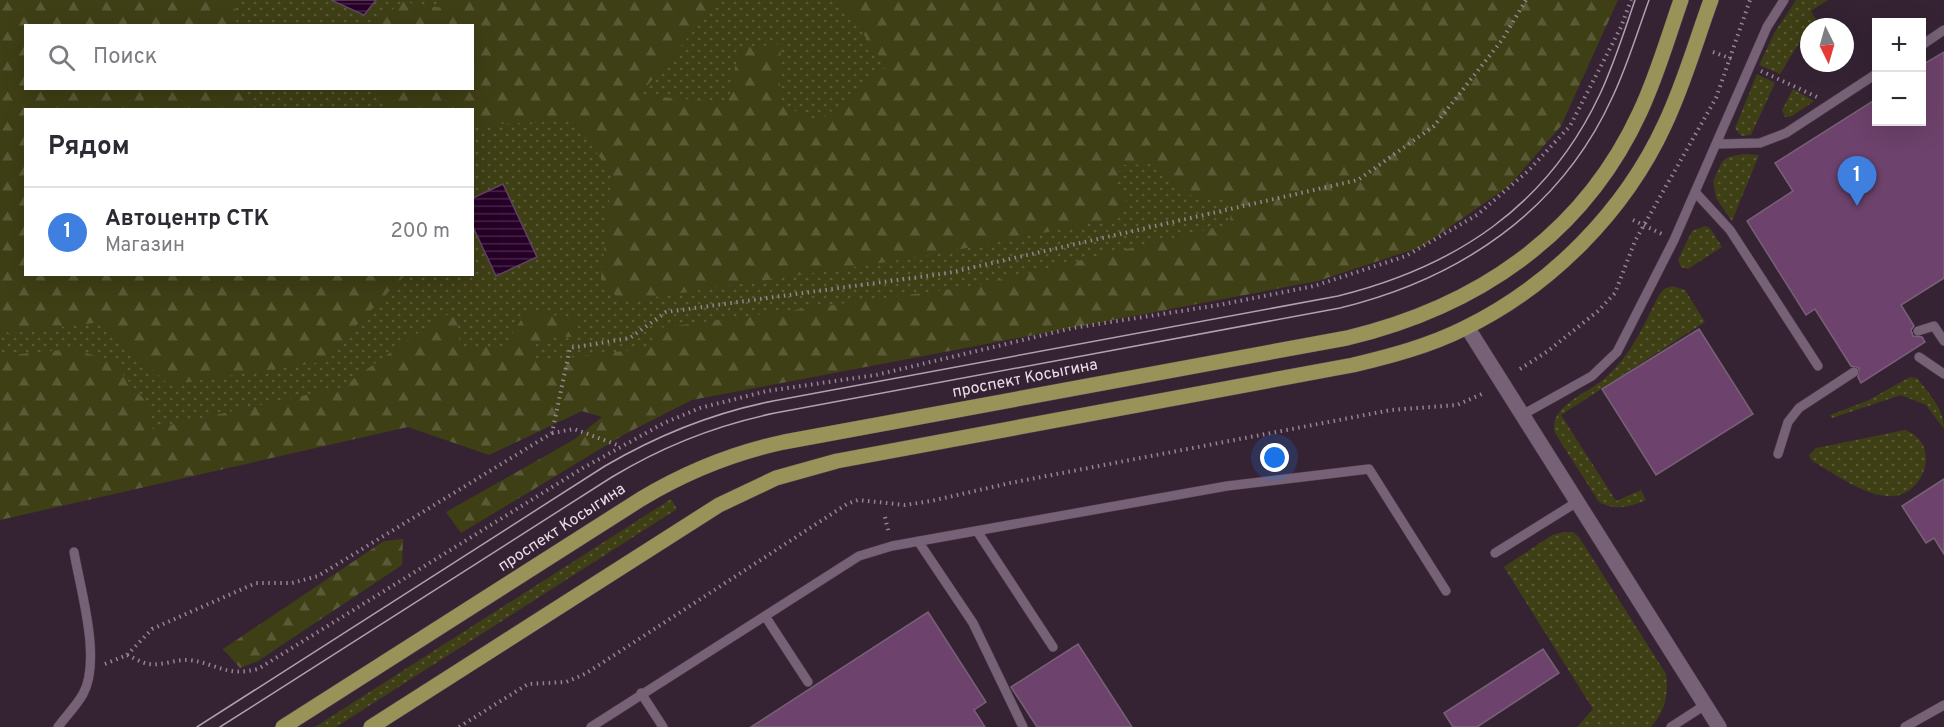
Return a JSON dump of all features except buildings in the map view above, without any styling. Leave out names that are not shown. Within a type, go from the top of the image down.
[{"type":"main road","name":"проспект Косыгина","points":[[283,727],[641,499],[671,482],[718,461],[784,442],[1347,338],[1389,328],[1429,314],[1467,296],[1537,247],[1568,218],[1596,185],[1620,150],[1640,112],[1681,0]]},
{"type":"main road","points":[[371,727],[705,513],[776,478],[837,461],[1353,365],[1397,355],[1467,327],[1519,296],[1555,268],[1588,237],[1618,202],[1643,165],[1665,124],[1711,0]]},
{"type":"street","points":[[1467,327],[1719,727]]},
{"type":"lane","points":[[1522,415],[1592,376],[1617,352],[1674,240],[1718,144],[1767,27],[1784,0]]},
{"type":"lane","points":[[1926,42],[1944,30]]},
{"type":"lane","points":[[1718,144],[1760,143],[1786,133],[1872,78]]},
{"type":"lane","points":[[1695,192],[1730,230],[1818,366]]},
{"type":"lane","points":[[1918,331],[1934,326],[1944,341]]},
{"type":"lane","points":[[1919,357],[1944,374]]},
{"type":"lane","points":[[1778,453],[1788,422],[1799,408],[1854,372]]},
{"type":"lane","points":[[591,727],[859,556],[918,541],[1227,486],[1369,469],[1446,591]]},
{"type":"lane","points":[[1495,553],[1577,502]]},
{"type":"lane","points":[[976,531],[1053,647]]},
{"type":"lane","points":[[918,541],[973,623],[1023,727]]},
{"type":"lane","points":[[58,727],[84,693],[90,669],[89,638],[74,552]]},
{"type":"lane","points":[[765,616],[808,682]]},
{"type":"lane","points":[[641,693],[663,727]]},
{"type":"lane","points":[[1671,727],[1705,705]]},
{"type":"lane","points":[[1905,727],[1944,705]]},
{"type":"path","points":[[552,433],[570,348],[630,338],[666,312],[948,273],[1358,180],[1434,126],[1502,40],[1526,0]]},
{"type":"path","points":[[127,655],[150,664],[176,659],[194,661],[220,670],[247,672],[258,669],[391,585],[621,447],[664,423],[730,399],[876,375],[1073,328],[1219,305],[1314,286],[1406,256],[1485,209],[1528,171],[1570,126],[1621,27],[1631,0]]},
{"type":"path","points":[[1520,369],[1548,351],[1607,303],[1615,293],[1635,241],[1716,98],[1750,0]]},
{"type":"path","points":[[1713,52],[1750,66],[1831,104]]},
{"type":"path","points":[[1633,220],[1674,240]]},
{"type":"path","points":[[459,727],[528,684],[566,682],[585,674],[847,504],[858,500],[905,505],[931,501],[1010,483],[1391,410],[1457,405],[1484,393]]},
{"type":"path","points":[[90,669],[127,655],[152,629],[256,583],[292,583],[318,576],[552,433],[574,429],[621,447]]},
{"type":"green space","points":[[0,0],[331,0],[364,15],[376,0],[1604,0],[1502,184],[0,501]]},
{"type":"green space","points":[[0,0],[234,0],[237,24],[24,24],[24,90],[244,90],[245,98],[259,108],[24,108],[24,276],[404,276],[321,362],[169,385],[101,322],[0,335]]},
{"type":"green space","points":[[440,0],[720,0],[639,95],[728,103],[739,48],[781,44],[779,103],[818,122],[887,67],[839,0],[1618,0],[1561,126],[1509,186],[1421,247],[1318,281],[692,400],[625,434],[461,533],[446,512],[575,439],[602,417],[582,411],[489,455],[408,427],[0,520],[0,356],[71,349],[111,360],[151,408],[152,429],[342,387],[436,320],[456,311],[460,347],[504,346],[527,311],[578,319],[578,337],[557,337],[532,346],[537,362],[647,348],[659,328],[974,286],[1230,224],[1232,196],[1194,198],[1155,164],[1123,165],[1114,182],[1129,206],[1108,220],[926,256],[621,302],[601,279],[612,174],[573,121],[474,125],[474,108],[389,108],[375,90],[474,90],[474,24],[372,24],[403,2],[443,8]]},
{"type":"green space","points":[[1796,0],[1828,0],[1811,11],[1815,18],[1800,18],[1800,42],[1780,74],[1759,65],[1775,32]]},
{"type":"green space","points":[[1757,74],[1775,83],[1751,135],[1741,136],[1735,128]]},
{"type":"green space","points":[[1793,89],[1814,101],[1792,116],[1785,117],[1782,110]]},
{"type":"green space","points":[[1743,154],[1759,155],[1732,221],[1716,198],[1713,181],[1722,162],[1728,157]]},
{"type":"green space","points":[[1705,226],[1710,228],[1722,247],[1688,269],[1681,267],[1678,260],[1692,231]]},
{"type":"green space","points":[[1672,286],[1685,290],[1705,322],[1561,415],[1616,501],[1641,490],[1646,500],[1622,507],[1605,505],[1599,502],[1555,433],[1554,424],[1563,408],[1604,379],[1622,360],[1636,340],[1659,295],[1664,289]]},
{"type":"green space","points":[[1910,377],[1917,378],[1935,402],[1941,414],[1944,429],[1926,405],[1901,395],[1832,418],[1830,415],[1867,401]]},
{"type":"green space","points":[[1905,430],[1917,437],[1924,447],[1926,458],[1919,481],[1910,490],[1899,495],[1886,496],[1857,487],[1811,460],[1809,455],[1816,448]]},
{"type":"green space","points":[[671,499],[677,509],[336,727],[315,727]]},
{"type":"green space","points":[[1573,532],[1579,537],[1666,674],[1665,702],[1660,715],[1651,727],[1577,727],[1593,709],[1504,567],[1552,535]]},
{"type":"green space","points":[[403,539],[402,565],[258,661],[240,668],[223,649],[384,541]]},
{"type":"shaded area","points":[[331,0],[376,0],[364,15]]},
{"type":"shaded area","points":[[503,184],[537,257],[496,276],[474,229],[474,198]]},
{"type":"tram line","points":[[197,727],[605,466],[645,444],[686,426],[728,412],[773,401],[1338,296],[1381,284],[1421,268],[1493,227],[1525,200],[1553,169],[1578,134],[1600,94],[1635,0]]},
{"type":"tram line","points":[[220,727],[612,477],[671,446],[711,430],[775,413],[1340,308],[1384,295],[1425,279],[1465,259],[1501,235],[1534,207],[1564,175],[1590,139],[1612,98],[1649,0]]},
{"type":"place","name":"Автоцентр СТК","points":[[1857,206]]}]
